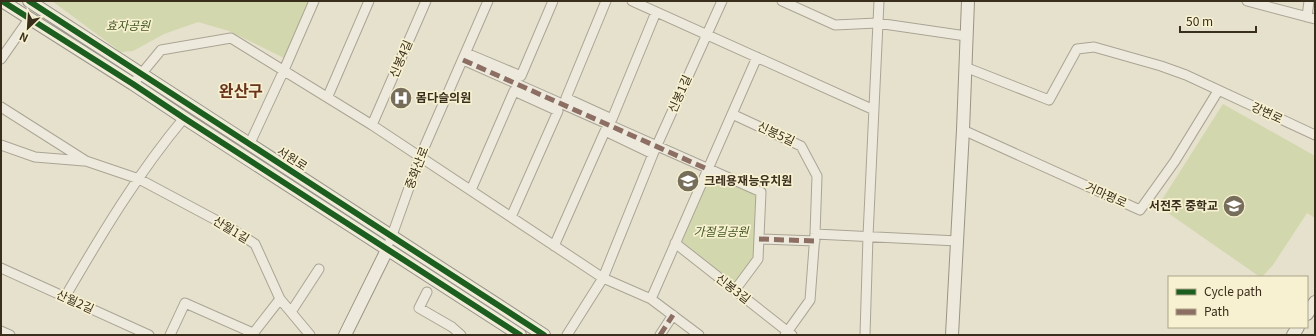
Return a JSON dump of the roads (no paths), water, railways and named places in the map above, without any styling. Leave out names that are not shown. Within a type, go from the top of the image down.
[{"type":"street","name":"서원로","points":[[2,1],[29,19],[137,79],[392,237],[544,335]]},
{"type":"street","name":"서원로","points":[[29,1],[137,79],[184,118],[520,335]]},
{"type":"street","points":[[251,141],[314,1]]},
{"type":"street","points":[[328,96],[369,1]]},
{"type":"street","name":"신봉4길","points":[[372,125],[426,1]]},
{"type":"street","name":"중화산로","points":[[345,335],[387,250],[420,157],[488,1]]},
{"type":"street","points":[[464,56],[521,76],[553,1]]},
{"type":"street","points":[[606,1],[566,98],[612,119],[656,12]]},
{"type":"street","points":[[632,1],[874,110]]},
{"type":"street","name":"신봉1길","points":[[653,154],[722,1]]},
{"type":"street","points":[[782,1],[835,25],[878,23],[966,36]]},
{"type":"street","points":[[865,335],[879,1]]},
{"type":"street","points":[[952,335],[958,242],[968,1]]},
{"type":"street","points":[[1247,1],[1311,18],[1309,1]]},
{"type":"street","points":[[1,59],[29,19]]},
{"type":"street","points":[[137,79],[161,50],[231,38],[328,96],[603,278],[651,299],[699,335]]},
{"type":"street","name":"강변로","points":[[965,68],[1049,100],[1078,49],[1094,47],[1161,66],[1315,136]]},
{"type":"street","points":[[464,56],[707,169],[761,192],[758,259],[734,290]]},
{"type":"street","points":[[651,299],[757,57]]},
{"type":"street","points":[[471,190],[514,91],[558,111],[511,217]]},
{"type":"street","name":"거마평로","points":[[963,130],[1140,210],[1218,91]]},
{"type":"street","name":"산월1길","points":[[1,107],[86,161]]},
{"type":"street","name":"신봉5길","points":[[732,114],[801,146],[817,176],[815,237],[810,300],[788,334]]},
{"type":"street","points":[[65,297],[105,228],[159,148],[184,118]]},
{"type":"street","points":[[554,246],[605,131],[653,154],[603,278],[567,335]]},
{"type":"street","name":"산월1길","points":[[1,145],[35,156],[86,161],[139,179],[227,226],[255,244],[280,299],[310,335]]},
{"type":"street","points":[[759,239],[868,236],[958,242]]},
{"type":"street","name":"신봉3길","points":[[675,243],[788,334]]},
{"type":"street","name":"산월2길","points":[[1,268],[149,335]]},
{"type":"street","points":[[291,312],[319,269]]},
{"type":"street","points":[[426,292],[419,308],[452,327],[461,335]]},
{"type":"street","points":[[170,335],[185,303],[253,334],[280,299]]},
{"type":"street","points":[[1308,312],[1315,302]]},
{"type":"street","points":[[660,335],[673,315]]},
{"type":"street","points":[[1,331],[10,335]]},
{"type":"place","name":"몸다슬의원","points":[[401,98]]},
{"type":"place","name":"크레용재능유치원","points":[[688,181]]},
{"type":"place","name":"서전주 중학교","points":[[1234,206]]},
{"type":"district","name":"완산구","points":[[241,91]]},
{"type":"park label","name":"효자공원","points":[[128,26]]},
{"type":"park label","name":"가절길공원","points":[[721,232]]}]
